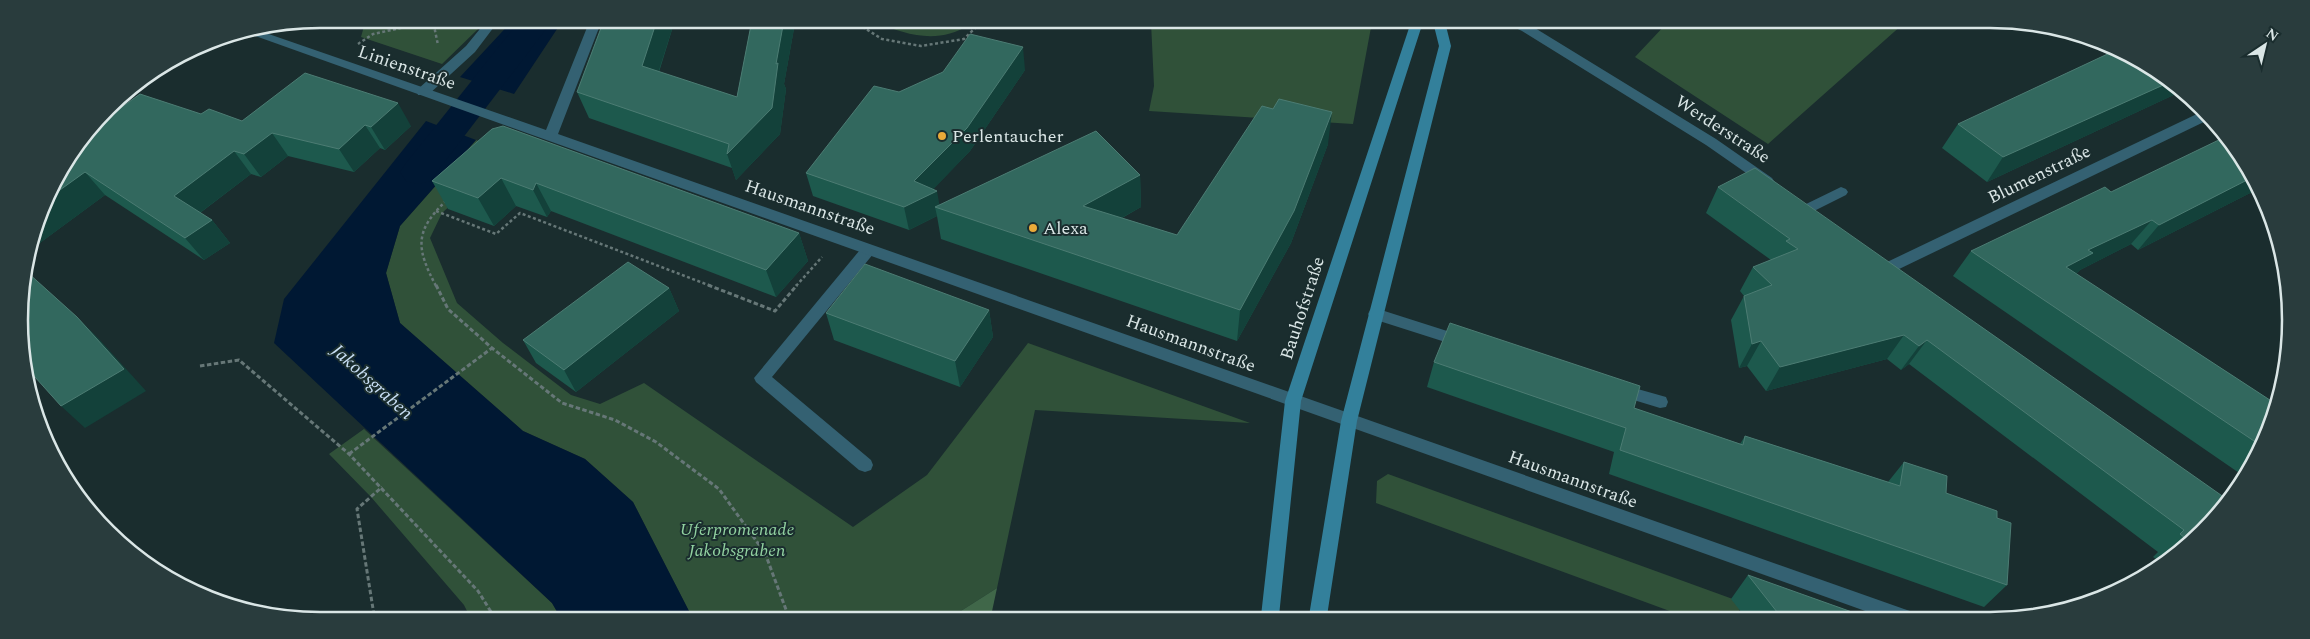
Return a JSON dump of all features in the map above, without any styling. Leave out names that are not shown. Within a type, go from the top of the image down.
[{"type":"street","points":[[428,94],[489,28]]},
{"type":"street","points":[[550,137],[593,28]]},
{"type":"street","name":"Bauhofstraße","points":[[1270,612],[1292,401],[1415,28]]},
{"type":"street","points":[[1319,612],[1349,421],[1445,46],[1440,28]]},
{"type":"street","name":"Werderstraße","points":[[1526,28],[1711,142],[1776,187]]},
{"type":"street","name":"Linienstraße","points":[[258,34],[550,137]]},
{"type":"street","name":"Blumenstraße","points":[[1890,267],[2201,117]]},
{"type":"street","name":"Hausmannstraße","points":[[550,137],[839,238],[1887,612]]},
{"type":"street","points":[[1808,209],[1840,192]]},
{"type":"street","points":[[1792,198],[1822,220]]},
{"type":"street","points":[[865,465],[762,378],[868,249]]},
{"type":"street","points":[[1875,256],[1906,278]]},
{"type":"street","points":[[1375,314],[1480,346]]},
{"type":"street","points":[[1603,385],[1660,402]]},
{"type":"path","points":[[334,61],[373,34],[401,28]]},
{"type":"path","points":[[434,28],[438,47]]},
{"type":"path","points":[[865,28],[882,39],[921,46],[964,39],[975,28]]},
{"type":"path","points":[[450,198],[430,216],[420,243],[424,264],[448,309],[492,348],[562,403],[614,420],[656,442],[719,489],[765,554],[787,612]]},
{"type":"path","points":[[436,211],[496,234],[520,213],[775,310],[839,238]]},
{"type":"path","points":[[349,454],[492,348]]},
{"type":"path","points":[[200,366],[239,360],[349,454],[478,590],[491,612]]},
{"type":"path","points":[[373,612],[356,509],[382,487]]},
{"type":"green space","points":[[364,28],[478,28],[442,64],[361,37]]},
{"type":"green space","points":[[892,28],[964,28],[934,36],[922,36]]},
{"type":"green space","points":[[1151,28],[1371,28],[1353,124],[1149,111],[1154,86]]},
{"type":"green space","points":[[1662,28],[1898,28],[1768,144],[1635,57]]},
{"type":"green space","name":"Uferpromenade Jakobsgraben","points":[[476,140],[509,152],[442,213],[430,238],[457,303],[503,343],[571,395],[600,404],[644,383],[853,527],[927,475],[1028,343],[1250,423],[1035,410],[997,588],[959,612],[689,612],[633,502],[585,459],[523,431],[400,323],[386,273],[400,226]]},
{"type":"green space","points":[[364,429],[552,603],[557,612],[468,612],[464,605],[371,497],[329,454]]},
{"type":"green space","points":[[1388,474],[1741,602],[1739,612],[1672,612],[1376,503],[1377,481]]},
{"type":"green space","points":[[997,588],[992,612],[959,612]]},
{"type":"water","points":[[506,28],[558,28],[514,94],[460,77]]},
{"type":"water","points":[[426,121],[476,140],[400,226],[386,273],[400,323],[523,431],[585,459],[633,502],[689,612],[557,612],[552,603],[274,343],[284,299]]},
{"type":"building","points":[[601,28],[654,28],[642,66],[737,97],[750,28],[783,28],[776,64],[778,63],[772,108],[727,154],[729,144],[577,92]]},
{"type":"building","points":[[970,34],[1023,47],[967,128],[914,181],[937,191],[904,207],[806,173],[874,86],[899,92],[943,72]]},
{"type":"building","points":[[2109,53],[2137,67],[2164,85],[2003,157],[1958,124]]},
{"type":"building","points":[[305,73],[398,103],[371,127],[365,125],[339,149],[272,133],[244,154],[234,151],[174,196],[212,220],[185,238],[85,172],[57,192],[77,157],[100,127],[112,114],[140,94],[201,114],[209,109],[242,121]]},
{"type":"building","name":"Alexa","points":[[1279,99],[1332,112],[1294,211],[1240,310],[935,207],[1096,131],[1140,175],[1083,206],[1177,235],[1262,106],[1273,109]]},
{"type":"building","points":[[503,126],[799,233],[766,270],[536,183],[533,190],[501,178],[478,198],[432,181],[492,129]]},
{"type":"building","points":[[2220,139],[2243,174],[2247,180],[2159,225],[2152,220],[2088,250],[2093,253],[2066,267],[2271,401],[2255,442],[1971,251],[2105,187],[2111,192]]},
{"type":"building","points":[[1755,168],[2223,496],[2185,538],[2180,534],[2184,530],[1927,340],[1919,346],[1904,335],[1780,367],[1761,341],[1752,344],[1744,296],[1772,285],[1753,267],[1798,249],[1786,241],[1790,239],[1718,187]]},
{"type":"building","points":[[628,262],[669,288],[564,370],[523,340]]},
{"type":"building","points":[[865,264],[989,310],[955,361],[826,313]]},
{"type":"building","points":[[31,276],[77,317],[124,369],[61,406],[33,375],[28,339],[28,300]]},
{"type":"building","points":[[1450,323],[1640,386],[1634,408],[1743,445],[1745,436],[1900,486],[1904,462],[1947,476],[1946,493],[1997,511],[1997,518],[2011,523],[2007,585],[1620,450],[1626,428],[1434,362]]},
{"type":"building","points":[[1748,575],[1852,612],[1777,612]]},
{"type":"waterway","name":"Jakobsgraben","points":[[418,172],[531,28]]},
{"type":"place","name":"Perlentaucher","points":[[942,136]]},
{"type":"place","name":"Alexa","points":[[1033,228]]}]
